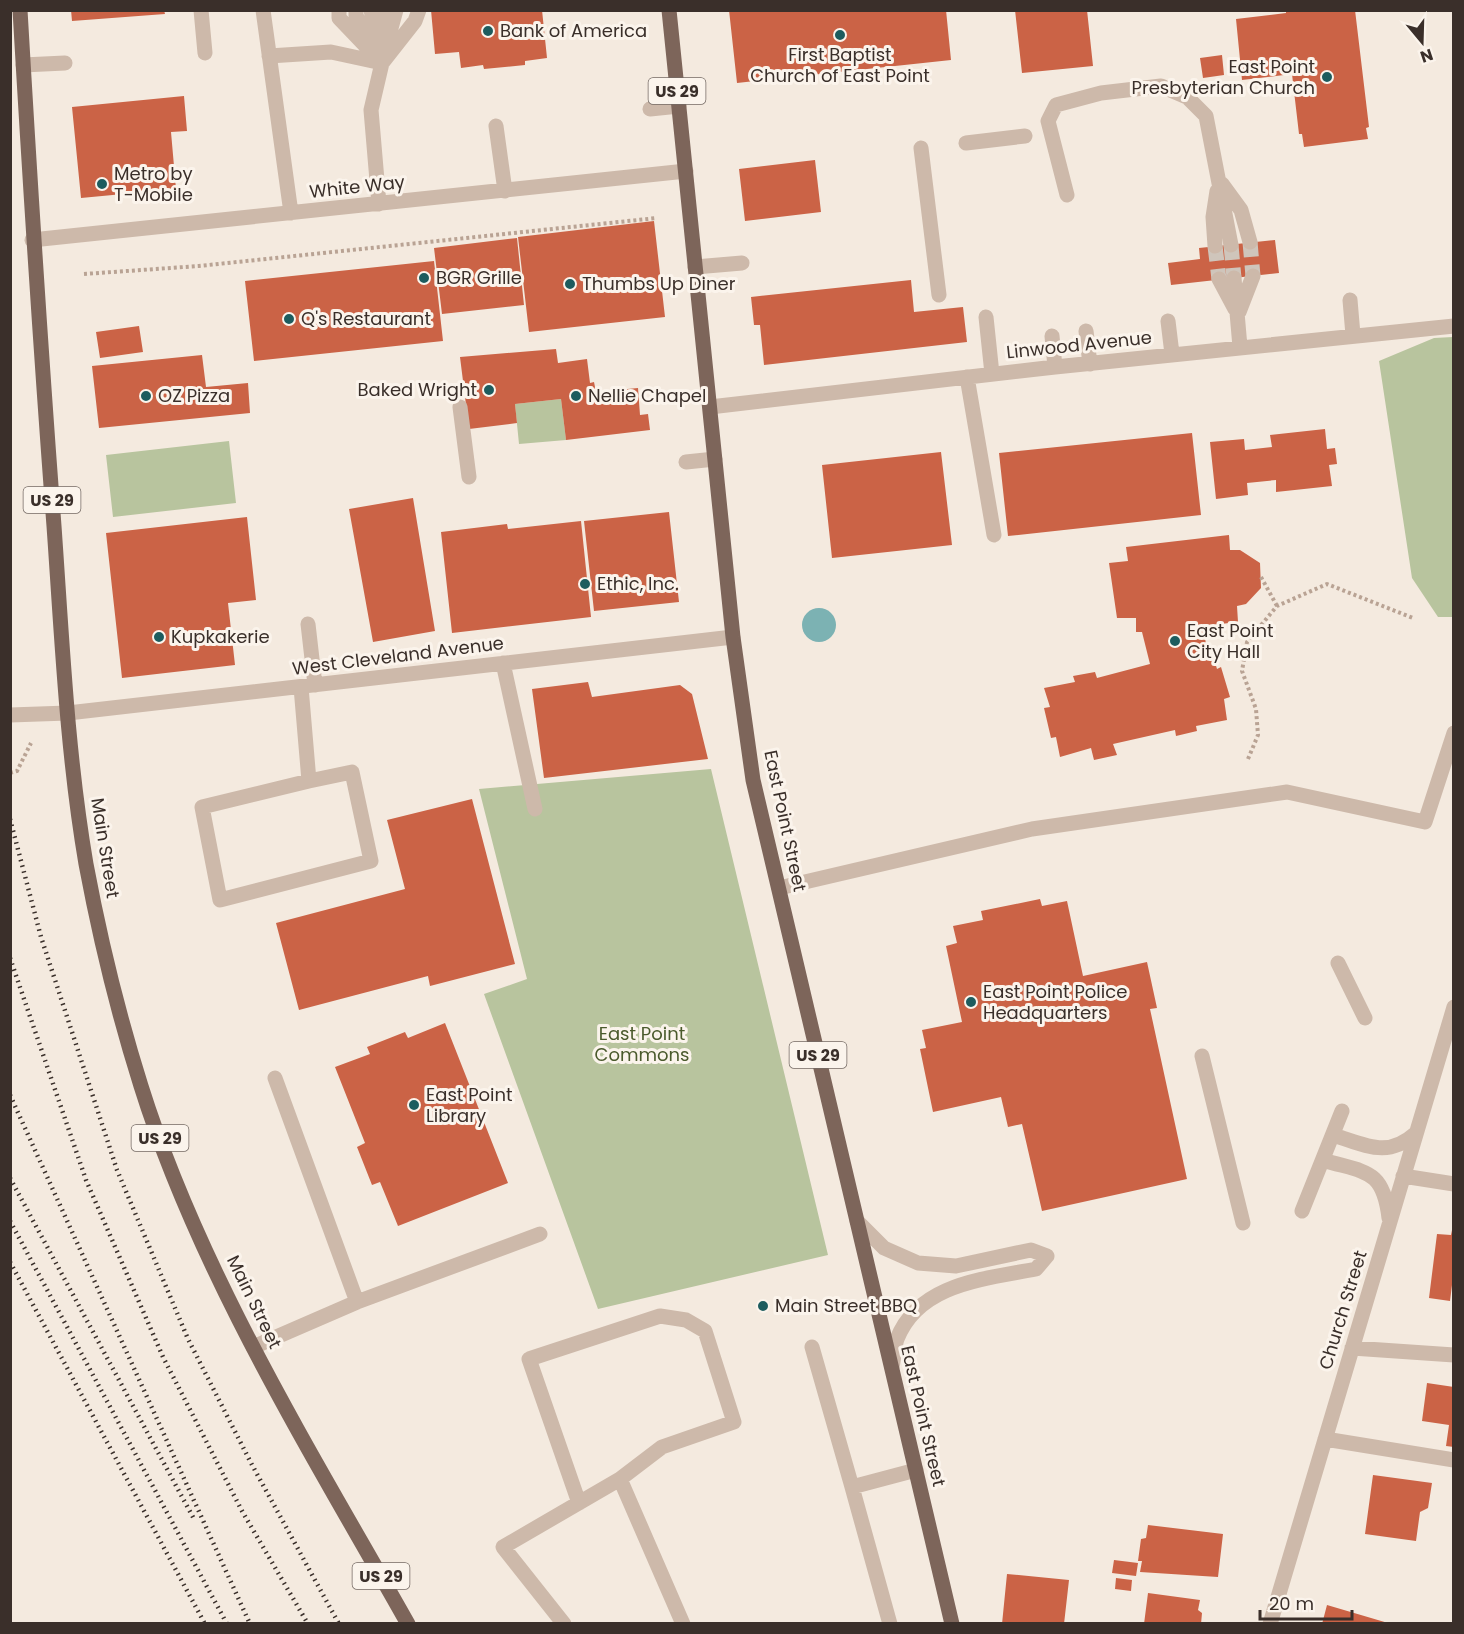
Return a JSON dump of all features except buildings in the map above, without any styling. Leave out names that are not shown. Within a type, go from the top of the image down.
[{"type":"main road","name":"Main Street","points":[[20,10],[32,240],[68,713],[86,862],[110,976],[141,1088],[182,1197],[253,1347],[408,1623]]},
{"type":"main road","name":"East Point Street","points":[[669,10],[733,637],[753,780],[952,1623]]},
{"type":"street","points":[[201,10],[205,53]]},
{"type":"street","points":[[263,10],[291,213]]},
{"type":"street","points":[[339,10],[339,18],[382,63]]},
{"type":"street","points":[[356,10],[356,16],[382,63]]},
{"type":"street","points":[[371,10],[382,63]]},
{"type":"street","points":[[382,63],[383,10]]},
{"type":"street","points":[[379,204],[371,110],[396,10]]},
{"type":"street","points":[[382,63],[408,10]]},
{"type":"street","points":[[382,63],[414,21],[419,10]]},
{"type":"street","points":[[269,56],[331,52],[382,63]]},
{"type":"street","points":[[23,65],[65,63]]},
{"type":"street","points":[[1067,195],[1048,121],[1056,105],[1101,93],[1161,86],[1187,97],[1206,116],[1218,179],[1213,217],[1223,245]]},
{"type":"street","points":[[650,109],[679,106]]},
{"type":"street","points":[[495,126],[505,191]]},
{"type":"street","points":[[966,143],[1025,136]]},
{"type":"street","points":[[921,148],[939,295]]},
{"type":"street","name":"White Way","points":[[32,240],[686,171]]},
{"type":"street","points":[[1218,179],[1241,210],[1250,242]]},
{"type":"street","points":[[695,267],[742,263]]},
{"type":"street","points":[[1238,314],[1253,276]]},
{"type":"street","points":[[1227,279],[1238,314],[1240,347]]},
{"type":"street","points":[[1350,300],[1353,335]]},
{"type":"street","points":[[986,317],[992,374]]},
{"type":"street","points":[[1168,321],[1172,354]]},
{"type":"street","name":"Linwood Avenue","points":[[710,407],[1172,354],[1454,326]]},
{"type":"street","points":[[1086,332],[1090,364]]},
{"type":"street","points":[[1052,336],[1055,367]]},
{"type":"street","points":[[967,377],[994,535]]},
{"type":"street","points":[[460,407],[469,477]]},
{"type":"street","points":[[686,462],[715,459]]},
{"type":"street","points":[[308,624],[309,781]]},
{"type":"street","name":"West Cleveland Avenue","points":[[10,715],[68,713],[733,637]]},
{"type":"street","points":[[503,663],[534,809]]},
{"type":"street","points":[[779,888],[1032,829],[1287,792],[1425,822],[1454,733]]},
{"type":"street","points":[[352,772],[371,861],[220,900],[202,807],[309,781],[352,772]]},
{"type":"street","points":[[1338,963],[1365,1018]]},
{"type":"street","name":"Church Street","points":[[1270,1623],[1454,1007]]},
{"type":"street","points":[[1202,1056],[1243,1223]]},
{"type":"street","points":[[275,1078],[357,1302]]},
{"type":"street","points":[[1302,1211],[1342,1111]]},
{"type":"street","points":[[1333,1135],[1378,1149],[1389,1149],[1406,1142],[1416,1133]]},
{"type":"street","points":[[1323,1161],[1370,1174],[1382,1186],[1387,1202],[1389,1223]]},
{"type":"street","points":[[1403,1176],[1454,1184]]},
{"type":"street","points":[[857,1221],[884,1248],[918,1263],[956,1266],[1031,1250],[1047,1256],[1036,1269],[959,1285],[933,1296],[912,1315],[897,1339],[892,1367]]},
{"type":"street","points":[[253,1347],[357,1302],[540,1234]]},
{"type":"street","points":[[564,1623],[503,1547],[579,1503],[620,1479],[662,1447],[734,1422],[705,1331],[686,1320],[660,1316],[529,1359],[579,1503]]},
{"type":"street","points":[[812,1347],[890,1623]]},
{"type":"street","points":[[1352,1348],[1454,1355]]},
{"type":"street","points":[[1325,1439],[1454,1460]]},
{"type":"street","points":[[852,1486],[916,1470]]},
{"type":"street","points":[[620,1479],[683,1623]]},
{"type":"path","points":[[84,274],[199,266],[657,218]]},
{"type":"path","points":[[1261,577],[1277,606]]},
{"type":"path","points":[[1248,759],[1258,735],[1256,709],[1242,671],[1247,642],[1277,606],[1327,584],[1413,618]]},
{"type":"path","points":[[10,773],[17,771],[31,743]]},
{"type":"green space","points":[[1453,337],[1454,617],[1438,617],[1412,578],[1379,361],[1434,338]]},
{"type":"green space","points":[[561,399],[566,440],[519,444],[515,404]]},
{"type":"green space","points":[[229,441],[236,503],[113,517],[106,455]]},
{"type":"green space","name":"East Point Commons","points":[[711,769],[828,1255],[598,1309],[484,994],[527,979],[479,789]]},
{"type":"water","points":[[819,608],[831,613],[836,625],[831,637],[819,642],[807,637],[802,625],[807,613]]},
{"type":"tunnel","points":[[1250,242],[1253,276]]},
{"type":"tunnel","points":[[1231,245],[1234,278]]},
{"type":"tunnel","points":[[1215,246],[1219,279]]},
{"type":"railway","points":[[10,819],[41,937],[117,1170],[188,1339],[251,1463],[339,1624]]},
{"type":"railway","points":[[10,958],[86,1180],[163,1357],[242,1511],[308,1624]]},
{"type":"railway","points":[[10,1095],[250,1624]]},
{"type":"railway","points":[[10,1178],[194,1519]]},
{"type":"railway","points":[[10,1221],[227,1624]]},
{"type":"railway","points":[[10,1262],[205,1624]]},
{"type":"place","name":"Bank of America","points":[[488,31]]},
{"type":"place","name":"First Baptist Church of East Point","points":[[840,35]]},
{"type":"place","name":"East Point Presbyterian Church","points":[[1327,77]]},
{"type":"place","name":"Metro by T-Mobile","points":[[102,184]]},
{"type":"place","name":"BGR Grille","points":[[424,278]]},
{"type":"place","name":"Thumbs Up Diner","points":[[570,284]]},
{"type":"place","name":"Q's Restaurant","points":[[289,319]]},
{"type":"place","name":"Baked Wright","points":[[489,390]]},
{"type":"place","name":"OZ Pizza","points":[[146,396]]},
{"type":"place","name":"Nellie Chapel","points":[[576,396]]},
{"type":"place","name":"Ethic, Inc.","points":[[585,584]]},
{"type":"place","name":"Kupkakerie","points":[[159,637]]},
{"type":"place","name":"East Point City Hall","points":[[1175,641]]},
{"type":"place","name":"East Point Police Headquarters","points":[[971,1002]]},
{"type":"place","name":"East Point Library","points":[[414,1105]]},
{"type":"place","name":"Main Street BBQ","points":[[763,1306]]}]
